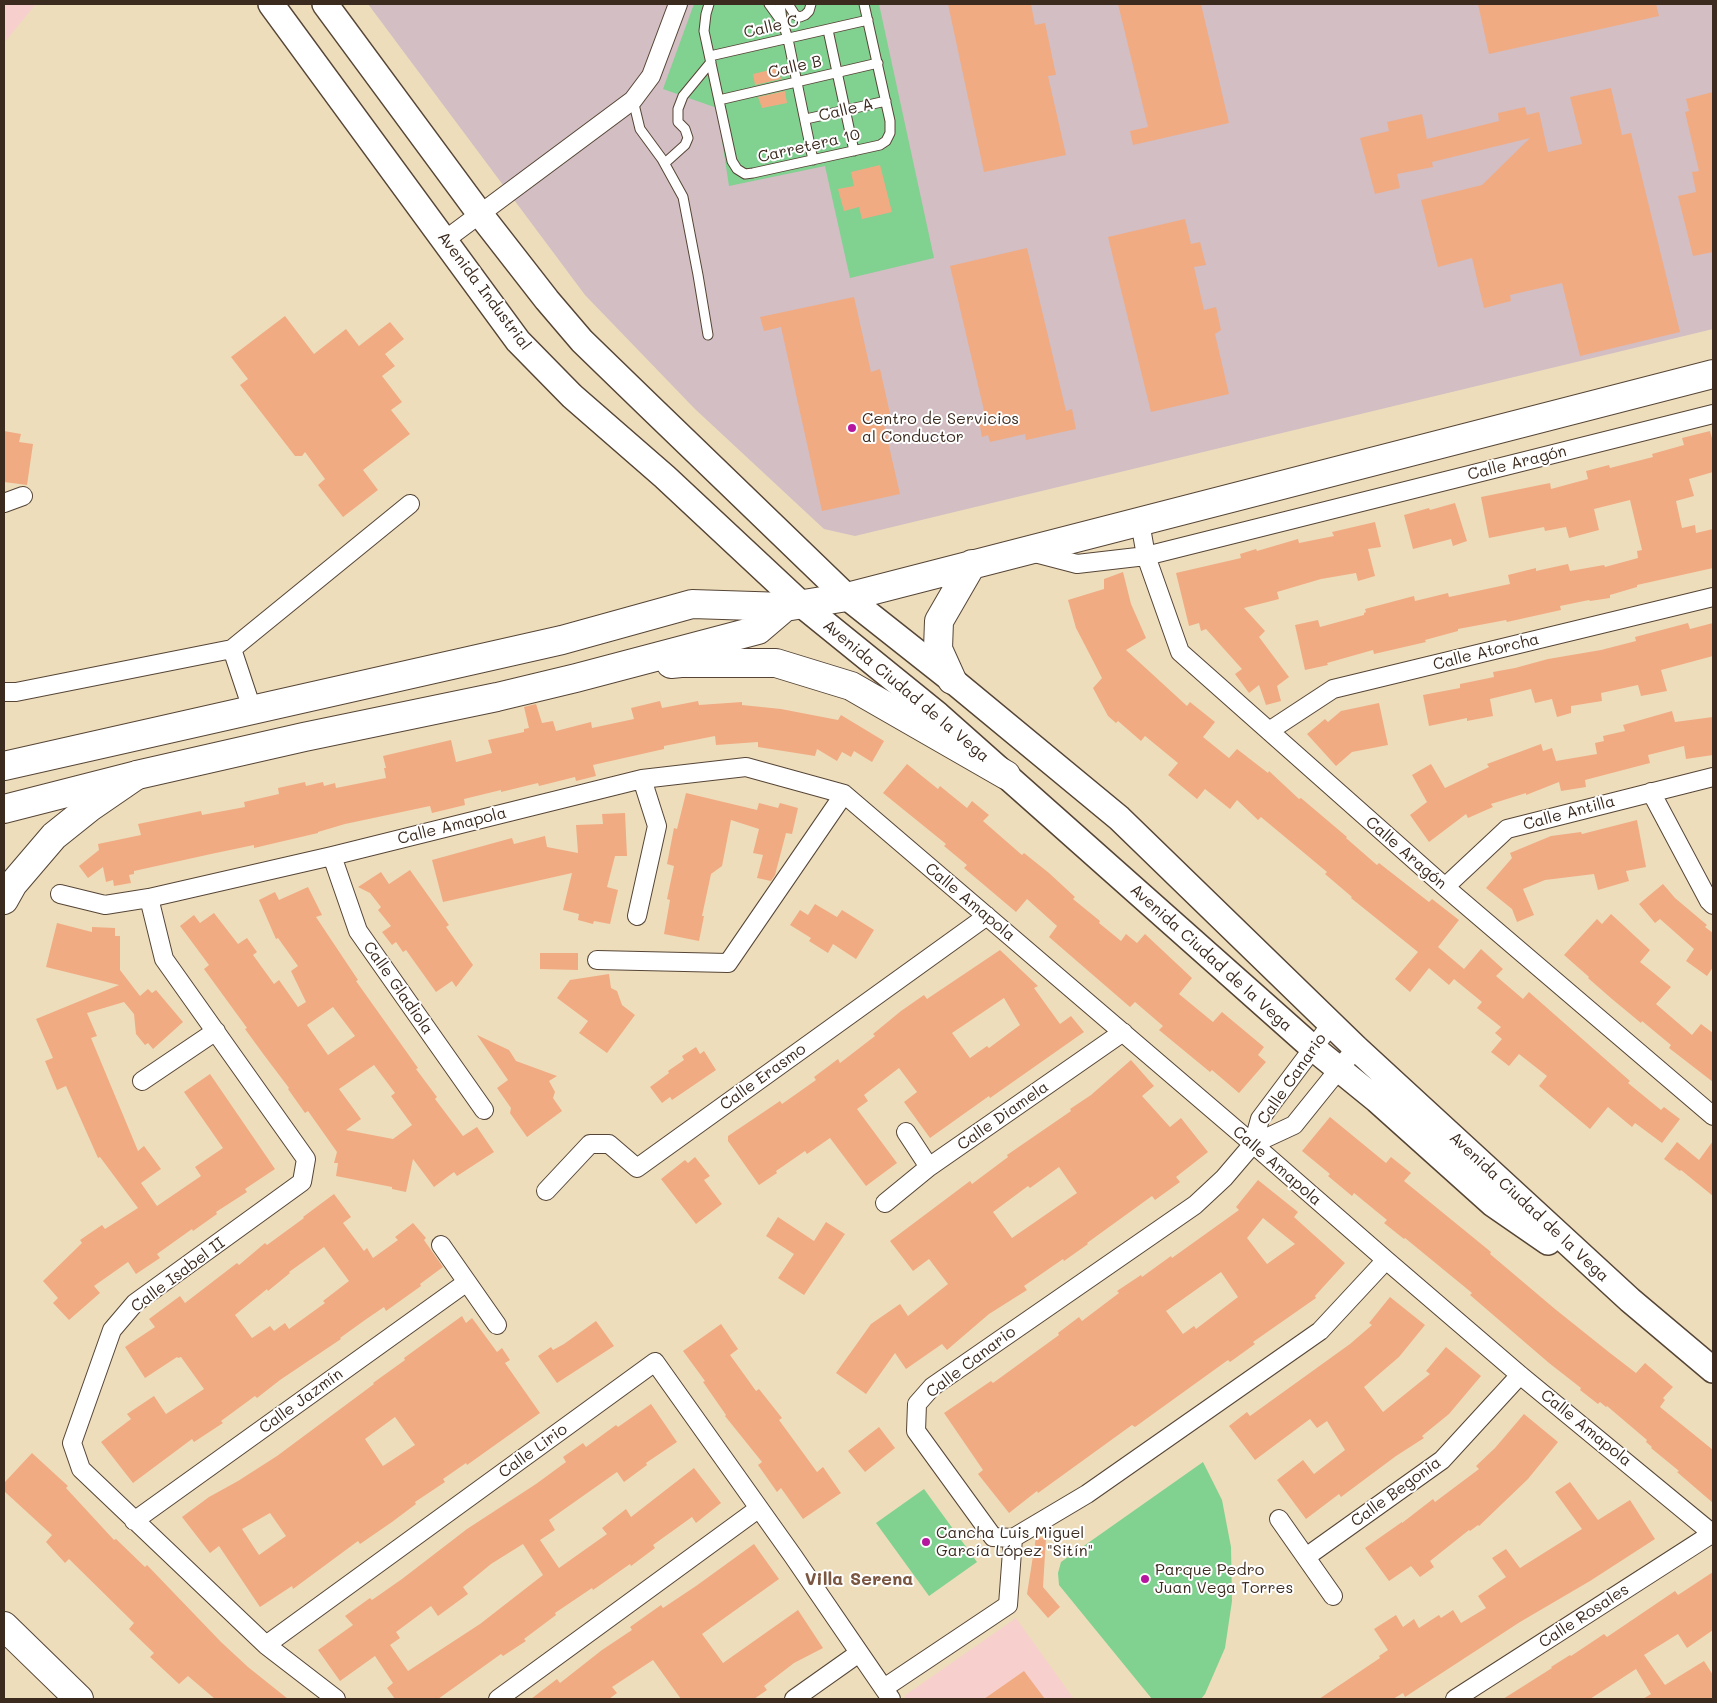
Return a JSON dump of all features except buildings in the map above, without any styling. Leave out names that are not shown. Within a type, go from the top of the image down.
[{"type":"main road","points":[[4,766],[562,640],[692,604],[793,605],[848,597],[1713,374]]},
{"type":"main road","points":[[952,680],[938,649],[939,622],[972,564]]},
{"type":"main road","points":[[4,809],[137,775],[304,737],[497,697],[576,678],[758,630],[793,605]]},
{"type":"main road","points":[[576,678],[681,663],[776,663],[851,686],[1006,775]]},
{"type":"main road","points":[[4,900],[13,884],[54,836],[89,808],[137,775]]},
{"type":"main road","points":[[9,1629],[79,1699]]},
{"type":"street","name":"Avenida Industrial","points":[[271,4],[518,341],[572,396],[665,477],[793,605]]},
{"type":"street","points":[[325,4],[480,214],[547,300],[582,340],[648,406],[848,597]]},
{"type":"street","points":[[445,240],[633,100],[651,76],[678,4]]},
{"type":"street","name":"Calle Aragón","points":[[1028,551],[1077,564],[1146,556],[1713,414]]},
{"type":"street","points":[[4,503],[23,496]]},
{"type":"street","points":[[4,692],[16,692],[232,649],[410,504]]},
{"type":"street","points":[[1140,522],[1146,556]]},
{"type":"street","name":"Calle Aragón","points":[[1146,556],[1180,652],[1445,887],[1713,1116]]},
{"type":"street","name":"Avenida Ciudad de la Vega","points":[[848,597],[1119,818],[1356,1048],[1630,1300],[1713,1370]]},
{"type":"street","name":"Calle Atorcha","points":[[1269,731],[1333,689],[1713,597]]},
{"type":"street","name":"Avenida Ciudad de la Vega","points":[[793,605],[938,715],[1313,1048],[1377,1100],[1493,1204],[1630,1300]]},
{"type":"street","points":[[232,649],[252,709]]},
{"type":"street","name":"Calle Amapola","points":[[60,894],[105,905],[149,898],[332,856],[642,779],[746,767],[844,794],[1386,1260],[1713,1534]]},
{"type":"street","name":"Calle Antilla","points":[[1445,887],[1508,829],[1713,776]]},
{"type":"street","points":[[637,916],[657,826],[642,779]]},
{"type":"street","points":[[1651,792],[1709,901],[1713,905]]},
{"type":"street","points":[[597,960],[728,963],[844,794]]},
{"type":"street","name":"Calle Gladiola","points":[[332,856],[358,930],[484,1110]]},
{"type":"street","name":"Calle Isabel II","points":[[149,898],[164,959],[306,1160],[302,1182],[135,1304],[112,1330],[72,1443],[81,1469],[134,1521],[266,1645],[336,1699]]},
{"type":"street","name":"Calle Erasmo","points":[[546,1191],[590,1144],[609,1144],[637,1168],[987,916]]},
{"type":"street","name":"Calle Canario","points":[[1013,1538],[993,1537],[916,1431],[917,1404],[932,1387],[1195,1205],[1224,1178],[1253,1144],[1260,1119],[1332,1023]]},
{"type":"street","points":[[142,1081],[216,1031]]},
{"type":"street","name":"Calle Diamela","points":[[885,1203],[929,1167],[1123,1032]]},
{"type":"street","points":[[1253,1144],[1294,1125],[1356,1048]]},
{"type":"street","points":[[906,1132],[929,1167]]},
{"type":"street","points":[[441,1245],[497,1325]]},
{"type":"street","points":[[888,1694],[1008,1605],[1013,1538],[1087,1494],[1320,1331],[1386,1260]]},
{"type":"street","name":"Calle Jazmín","points":[[134,1521],[467,1282]]},
{"type":"street","name":"Calle Lirio","points":[[266,1645],[655,1362],[793,1556],[888,1694]]},
{"type":"street","name":"Calle Begonia","points":[[1306,1557],[1442,1460],[1520,1374]]},
{"type":"street","points":[[498,1699],[758,1509]]},
{"type":"street","points":[[1279,1519],[1333,1596]]},
{"type":"street","name":"Calle Rosales","points":[[1455,1699],[1713,1534]]},
{"type":"street","points":[[794,1699],[859,1653]]},
{"type":"lane","name":"Carretera 10","points":[[709,4],[704,31],[732,162],[736,169],[744,174],[753,174],[880,145],[886,141],[890,133],[890,121],[864,4]]},
{"type":"lane","points":[[769,4],[783,23]]},
{"type":"lane","points":[[780,4],[806,119],[813,160]]},
{"type":"lane","points":[[788,4],[795,15],[800,17],[809,11],[811,4]]},
{"type":"lane","name":"Calle C","points":[[711,59],[868,20]]},
{"type":"lane","points":[[828,30],[854,151]]},
{"type":"lane","points":[[665,164],[685,145],[688,138],[685,129],[678,122],[678,109],[683,96],[711,59]]},
{"type":"lane","name":"Calle B","points":[[719,100],[878,63]]},
{"type":"lane","points":[[633,100],[640,129],[665,164],[683,197],[708,335]]},
{"type":"lane","name":"Calle A","points":[[806,119],[886,101]]},
{"type":"shaded area","points":[[4,4],[36,4],[4,43]]},
{"type":"shaded area","points":[[368,4],[1713,4],[1713,329],[855,536],[824,529],[695,409],[585,295]]},
{"type":"shaded area","points":[[1016,1618],[1074,1699],[907,1699],[904,1696]]},
{"type":"green space","points":[[694,4],[879,4],[934,258],[850,278],[825,166],[729,186],[717,108],[663,89]]},
{"type":"green space","name":"Parque Pedro Juan Vega Torres","points":[[1203,1462],[1222,1500],[1231,1547],[1232,1601],[1225,1648],[1201,1699],[1152,1699],[1059,1585],[1058,1573],[1061,1562]]},
{"type":"green space","name":"Cancha Luis Miguel García López \"Sitín\"","points":[[924,1489],[977,1562],[929,1596],[876,1523]]},
{"type":"place","name":"Centro de Servicios al Conductor","points":[[852,428]]},
{"type":"place","name":"Cancha Luis Miguel García López \"Sitín\"","points":[[926,1542]]},
{"type":"place","name":"Parque Pedro Juan Vega Torres","points":[[1145,1579]]},
{"type":"district","name":"Villa Serena","points":[[859,1579]]}]
